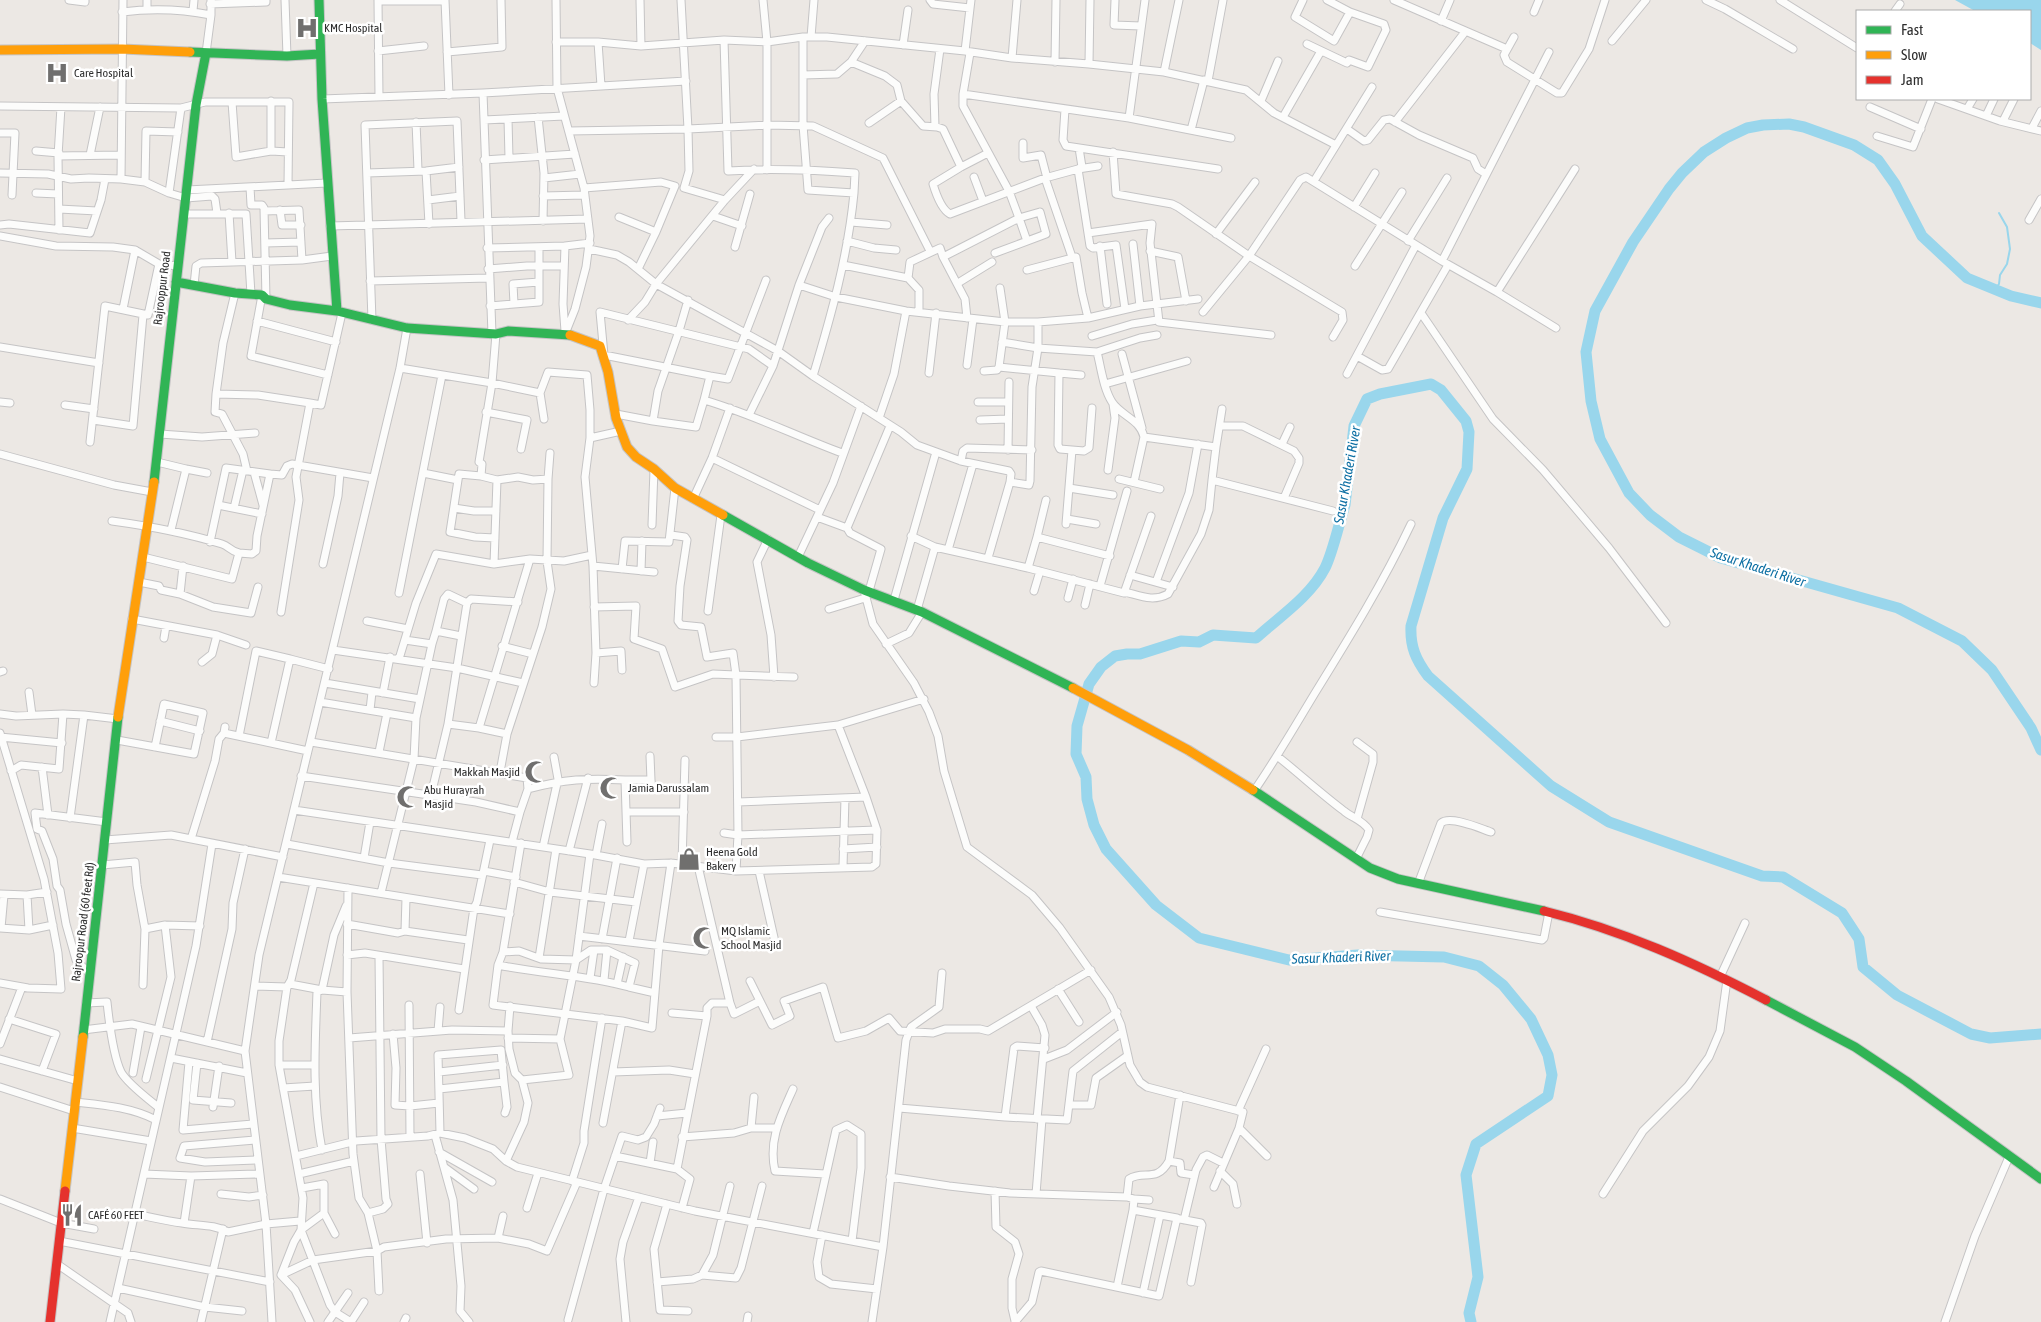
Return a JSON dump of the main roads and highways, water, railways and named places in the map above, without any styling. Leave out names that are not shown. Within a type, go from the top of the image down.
[{"type":"water","points":[[1955,0],[2041,0],[2041,50],[2031,44],[2031,10],[1973,10]]},
{"type":"waterway","name":"Sasur Khaderi River","points":[[2041,303],[2011,296],[1967,278],[1922,236],[1895,184],[1878,160],[1854,145],[1804,127],[1789,124],[1763,125],[1747,128],[1726,138],[1704,152],[1682,173],[1669,189],[1633,242],[1595,311],[1586,352],[1591,401],[1600,439],[1629,493],[1650,515],[1679,537],[1721,558],[1898,608],[1962,641],[1992,670],[2031,728],[2041,750]]},
{"type":"waterway","points":[[1995,289],[1999,284],[2000,275],[2007,264],[2010,249],[2007,227],[1999,213]]},
{"type":"waterway","name":"Sasur Khaderi River","points":[[1471,1322],[1469,1313],[1478,1277],[1466,1175],[1476,1144],[1548,1096],[1552,1075],[1548,1055],[1531,1019],[1503,985],[1479,966],[1444,957],[1358,955],[1289,960],[1199,938],[1156,905],[1106,849],[1094,825],[1087,799],[1086,777],[1076,754],[1077,726],[1089,684],[1101,667],[1115,656],[1140,654],[1181,641],[1199,642],[1213,635],[1256,638],[1294,606],[1311,588],[1325,568],[1333,546],[1345,505],[1354,426],[1367,399],[1380,394],[1431,384],[1441,390],[1466,421],[1469,432],[1467,469],[1443,518],[1411,626],[1415,653],[1428,676],[1551,786],[1609,822],[1762,876],[1783,877],[1842,913],[1859,939],[1863,967],[1897,995],[1971,1034],[1990,1038],[2041,1034]]},
{"type":"place","name":"KMC Hospital","points":[[307,28]]},
{"type":"place","name":"Care Hospital","points":[[57,73]]},
{"type":"place","name":"Makkah Masjid","points":[[536,772]]},
{"type":"place","name":"Jamia Darussalam","points":[[611,788]]},
{"type":"place","name":"Abu Hurayrah Masjid","points":[[408,797]]},
{"type":"place","name":"Heena Gold Bakery","points":[[689,859]]},
{"type":"place","name":"MQ Islamic School Masjid","points":[[704,938]]},
{"type":"place","name":"CAFÉ 60 FEET","points":[[72,1215]]}]
